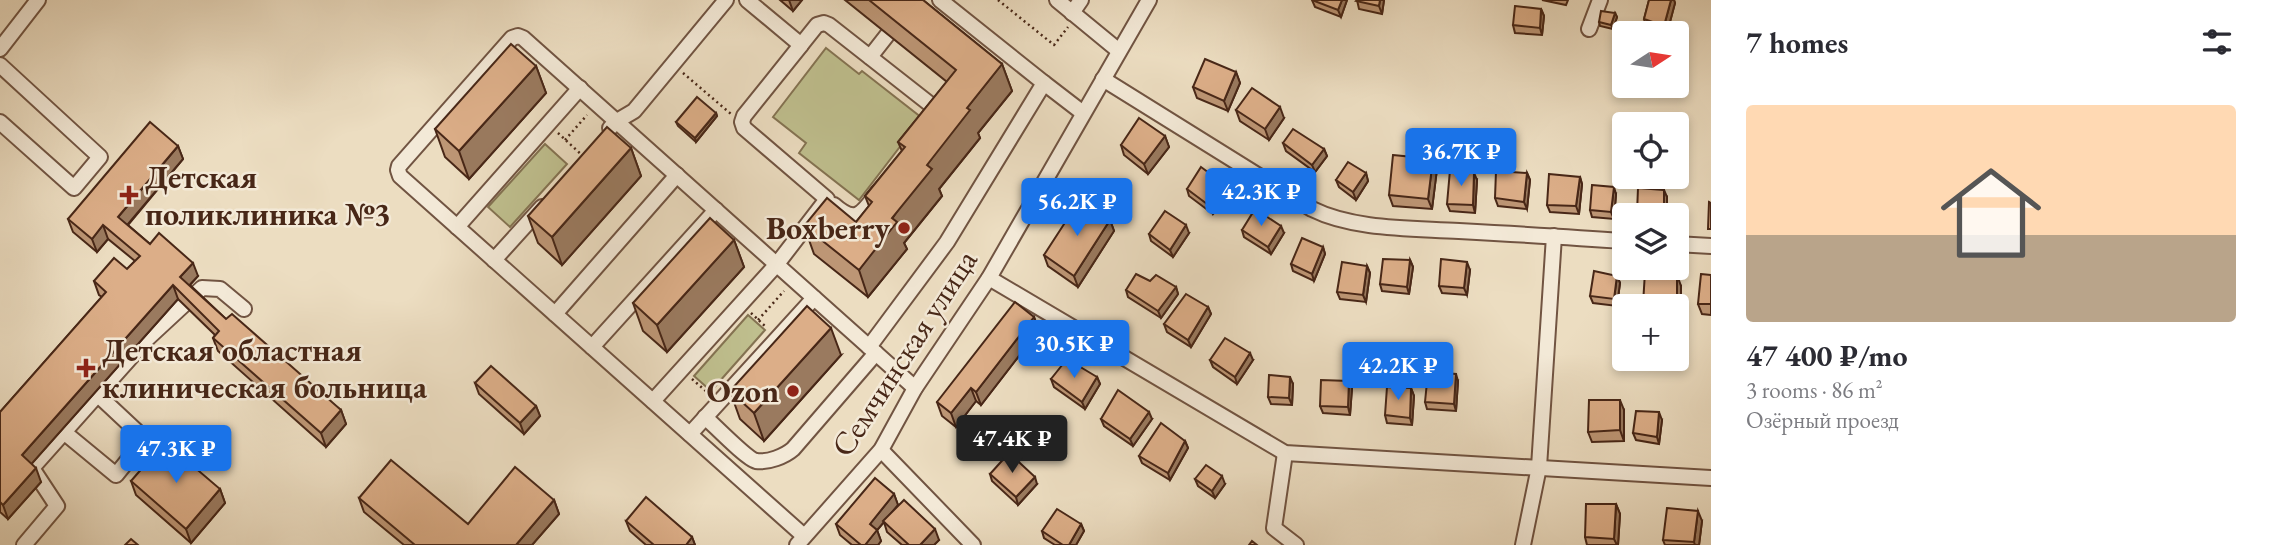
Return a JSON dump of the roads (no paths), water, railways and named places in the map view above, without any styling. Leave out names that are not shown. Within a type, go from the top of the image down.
[{"type":"street","points":[[0,49],[38,0]]},
{"type":"street","points":[[585,157],[617,121],[634,111],[726,0]]},
{"type":"street","points":[[747,0],[801,45]]},
{"type":"street","points":[[940,0],[1083,113]]},
{"type":"street","points":[[1057,0],[1119,51]]},
{"type":"street","points":[[1074,15],[1082,0]]},
{"type":"street","name":"Семчинская улица","points":[[801,541],[881,450],[915,388],[989,278],[1149,0]]},
{"type":"street","points":[[1589,29],[1600,0]]},
{"type":"street","points":[[884,183],[861,212],[854,216],[846,215],[744,128],[744,116],[817,25],[824,23],[932,105],[933,119],[925,130]]},
{"type":"street","points":[[870,57],[888,34]]},
{"type":"street","points":[[801,541],[690,434],[400,176],[399,166],[512,38],[523,38],[915,388]]},
{"type":"street","points":[[0,65],[100,157],[74,188],[0,122]]},
{"type":"street","points":[[1102,79],[1330,218],[1353,223],[1612,240]]},
{"type":"street","points":[[705,417],[751,459],[763,461],[779,457],[793,449],[873,350],[947,242],[1044,83]]},
{"type":"street","points":[[457,227],[580,88]]},
{"type":"street","points":[[555,314],[677,175]]},
{"type":"street","points":[[495,260],[550,197]]},
{"type":"street","points":[[653,401],[777,264],[827,200]]},
{"type":"street","points":[[592,347],[716,210]]},
{"type":"street","points":[[1522,545],[1539,467],[1554,236]]},
{"type":"street","points":[[1689,245],[1711,246]]},
{"type":"street","points":[[989,278],[1285,453],[1711,478]]},
{"type":"street","points":[[24,545],[57,506],[32,468],[148,338],[202,288],[220,289],[244,309]]},
{"type":"street","points":[[690,434],[814,298]]},
{"type":"street","points":[[65,433],[116,475],[145,439],[98,395]]},
{"type":"street","points":[[881,450],[973,545]]},
{"type":"street","points":[[1285,453],[1274,528],[1296,545]]},
{"type":"place","name":"Детская поликлиника №3","points":[[129,195]]},
{"type":"place","name":"Boxberry","points":[[904,228]]},
{"type":"place","name":"Детская областная клиническая больница","points":[[86,368]]},
{"type":"place","name":"Ozon","points":[[793,391]]}]
